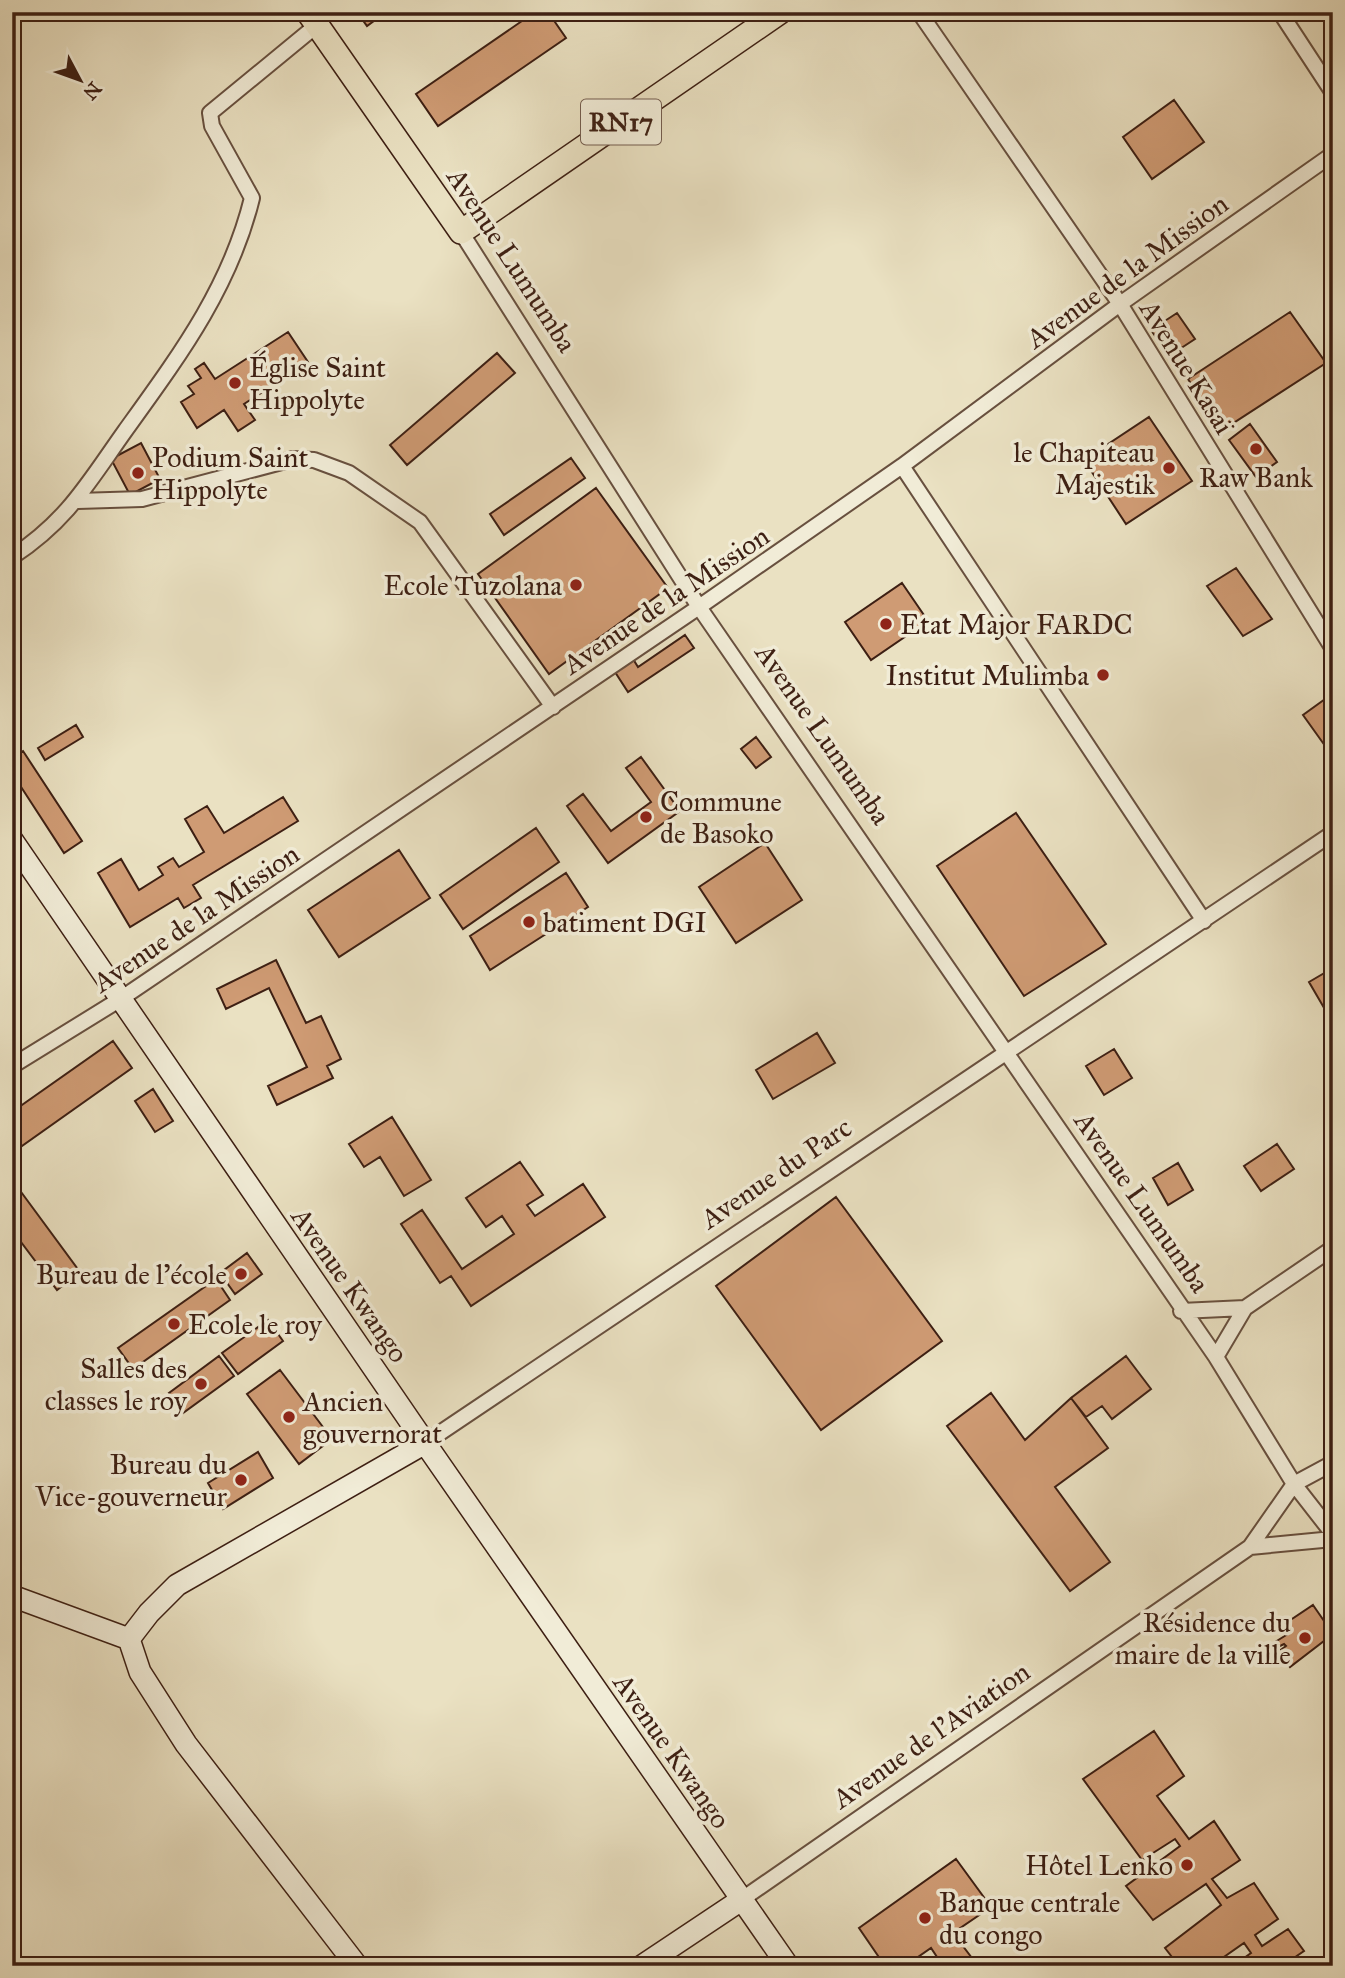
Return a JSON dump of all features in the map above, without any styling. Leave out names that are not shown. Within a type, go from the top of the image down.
[{"type":"main road","name":"RN17","points":[[461,232],[780,12]]},
{"type":"main road","name":"Avenue Lumumba","points":[[313,19],[461,232]]},
{"type":"street","name":"Avenue Kasaï","points":[[919,12],[1120,304],[1333,649]]},
{"type":"street","points":[[1280,12],[1333,93]]},
{"type":"street","points":[[12,557],[36,541],[78,500],[187,345],[241,242],[252,198],[212,126],[210,113],[313,19]]},
{"type":"street","name":"Avenue de la Mission","points":[[12,1066],[120,1000],[699,607],[902,466],[1120,304],[1333,154]]},
{"type":"street","name":"Avenue Lumumba","points":[[461,232],[699,607],[1181,1311],[1216,1357],[1294,1484],[1333,1537]]},
{"type":"street","points":[[78,500],[142,499],[293,459],[314,460],[349,473],[420,523],[553,706]]},
{"type":"street","points":[[902,466],[1204,921]]},
{"type":"street","name":"Avenue du Parc","points":[[129,1639],[149,1613],[177,1585],[425,1443],[1333,833]]},
{"type":"street","name":"Avenue Kwango","points":[[12,840],[425,1443],[788,1966]]},
{"type":"street","points":[[1216,1357],[1245,1308],[1333,1248]]},
{"type":"street","points":[[1181,1311],[1245,1308]]},
{"type":"street","points":[[1294,1484],[1333,1463]]},
{"type":"street","name":"Avenue de l'Aviation","points":[[642,1966],[1250,1547],[1294,1484]]},
{"type":"street","name":"Avenue de l'Aviation","points":[[1250,1547],[1333,1537]]},
{"type":"street","points":[[12,1597],[129,1639],[140,1672],[186,1745],[357,1966]]},
{"type":"building","points":[[357,12],[386,12],[367,26]]},
{"type":"building","points":[[535,12],[548,12],[566,38],[438,126],[416,94]]},
{"type":"building","points":[[1174,100],[1204,142],[1152,179],[1123,137]]},
{"type":"building","points":[[1290,312],[1326,363],[1221,431],[1188,379]]},
{"type":"building","points":[[1177,313],[1195,339],[1169,356],[1151,330]]},
{"type":"building","name":"Église Saint Hippolyte","points":[[288,332],[308,362],[244,404],[255,420],[238,431],[224,410],[197,428],[181,402],[194,394],[188,386],[201,378],[195,369],[204,363],[215,379]]},
{"type":"building","points":[[497,353],[515,373],[407,465],[390,445]]},
{"type":"building","points":[[1149,417],[1192,481],[1126,524],[1084,460]]},
{"type":"building","points":[[1250,424],[1277,462],[1256,477],[1229,440]]},
{"type":"building","name":"Podium Saint Hippolyte","points":[[141,443],[160,479],[130,495],[111,459]]},
{"type":"building","points":[[571,458],[585,478],[504,535],[490,514]]},
{"type":"building","points":[[596,488],[668,588],[549,674],[478,574]]},
{"type":"building","points":[[1236,568],[1272,619],[1243,636],[1207,586]]},
{"type":"building","points":[[902,583],[928,621],[871,660],[845,622]]},
{"type":"building","points":[[685,635],[694,648],[628,692],[615,672],[633,659],[638,667]]},
{"type":"building","points":[[1333,695],[1333,757],[1303,715]]},
{"type":"building","points":[[76,725],[83,737],[45,760],[38,748]]},
{"type":"building","points":[[756,737],[771,757],[756,768],[741,749]]},
{"type":"building","points":[[23,751],[82,841],[64,853],[12,773],[12,758]]},
{"type":"building","points":[[641,757],[680,811],[608,863],[567,806],[583,794],[611,831],[651,802],[626,768]]},
{"type":"building","points":[[283,797],[298,821],[193,885],[201,898],[184,908],[178,898],[130,927],[98,873],[121,859],[139,890],[163,875],[158,867],[173,858],[179,867],[204,852],[185,819],[207,806],[224,833]]},
{"type":"building","points":[[1016,813],[1106,944],[1024,996],[937,866]]},
{"type":"building","points":[[536,828],[559,862],[463,929],[440,895]]},
{"type":"building","points":[[765,843],[802,900],[736,943],[699,887]]},
{"type":"building","points":[[399,850],[430,898],[339,957],[308,910]]},
{"type":"building","name":"batiment DGI","points":[[566,873],[588,907],[490,970],[470,936]]},
{"type":"building","points":[[276,960],[306,1023],[321,1016],[341,1059],[327,1066],[333,1078],[277,1105],[268,1086],[307,1067],[269,988],[226,1009],[217,989]]},
{"type":"building","points":[[1333,968],[1333,1010],[1327,1013],[1309,982]]},
{"type":"building","points":[[817,1033],[835,1063],[773,1099],[756,1070]]},
{"type":"building","points":[[113,1041],[132,1068],[12,1153],[12,1112]]},
{"type":"building","points":[[1114,1049],[1132,1078],[1104,1095],[1086,1066]]},
{"type":"building","points":[[153,1089],[173,1121],[155,1132],[135,1101]]},
{"type":"building","points":[[392,1117],[431,1180],[404,1196],[380,1157],[364,1167],[349,1144]]},
{"type":"building","points":[[1277,1144],[1294,1169],[1261,1191],[1244,1166]]},
{"type":"building","points":[[520,1162],[543,1195],[527,1205],[535,1216],[583,1184],[605,1217],[471,1306],[451,1276],[440,1283],[401,1224],[422,1210],[462,1269],[514,1234],[502,1216],[486,1227],[466,1198]]},
{"type":"building","points":[[1178,1163],[1193,1190],[1168,1205],[1153,1178]]},
{"type":"building","points":[[13,1181],[80,1272],[57,1290],[12,1230]]},
{"type":"building","points":[[836,1197],[942,1341],[821,1430],[716,1286]]},
{"type":"building","name":"Bureau de l'école","points":[[247,1253],[262,1274],[235,1294],[220,1273]]},
{"type":"building","name":"Ecole le roy","points":[[216,1279],[230,1300],[133,1369],[118,1348]]},
{"type":"building","points":[[268,1320],[283,1341],[238,1374],[222,1353]]},
{"type":"building","name":"Salles des classes le roy","points":[[219,1356],[234,1376],[183,1413],[169,1393]]},
{"type":"building","points":[[1126,1356],[1151,1389],[1112,1419],[1102,1406],[1086,1417],[1071,1398]]},
{"type":"building","name":"Ancien gouvernorat","points":[[280,1370],[332,1439],[299,1464],[247,1394]]},
{"type":"building","points":[[991,1393],[1025,1440],[1071,1398],[1108,1448],[1055,1487],[1110,1562],[1070,1591],[947,1426]]},
{"type":"building","name":"Bureau du Vice-gouverneur","points":[[258,1452],[273,1478],[223,1509],[208,1483]]},
{"type":"building","name":"Résidence du maire de la ville","points":[[1313,1605],[1333,1634],[1290,1667],[1278,1652],[1286,1646],[1284,1644],[1278,1647],[1275,1642],[1288,1634],[1283,1625]]},
{"type":"building","points":[[1154,1731],[1184,1776],[1157,1796],[1189,1839],[1214,1821],[1240,1860],[1212,1879],[1227,1898],[1254,1883],[1278,1919],[1255,1935],[1262,1946],[1288,1929],[1304,1951],[1282,1966],[1233,1966],[1251,1953],[1244,1943],[1211,1966],[1179,1966],[1165,1948],[1221,1905],[1206,1884],[1153,1920],[1126,1886],[1180,1846],[1175,1839],[1142,1860],[1083,1779]]},
{"type":"building","name":"Banque centrale du congo","points":[[956,1859],[991,1907],[953,1933],[978,1966],[943,1966],[931,1948],[905,1966],[885,1966],[859,1928]]},
{"type":"place","name":"Église Saint Hippolyte","points":[[235,383]]},
{"type":"place","name":"Raw Bank","points":[[1256,449]]},
{"type":"place","name":"le Chapiteau Majestik","points":[[1169,468]]},
{"type":"place","name":"Podium Saint Hippolyte","points":[[138,473]]},
{"type":"place","name":"Ecole Tuzolana","points":[[576,585]]},
{"type":"place","name":"Etat Major FARDC","points":[[886,624]]},
{"type":"place","name":"Institut Mulimba","points":[[1103,675]]},
{"type":"place","name":"Commune de Basoko","points":[[646,817]]},
{"type":"place","name":"batiment DGI","points":[[529,922]]},
{"type":"place","name":"Bureau de l'école","points":[[241,1274]]},
{"type":"place","name":"Ecole le roy","points":[[174,1324]]},
{"type":"place","name":"Salles des classes le roy","points":[[201,1384]]},
{"type":"place","name":"Ancien gouvernorat","points":[[289,1417]]},
{"type":"place","name":"Bureau du Vice-gouverneur","points":[[241,1480]]},
{"type":"place","name":"Résidence du maire de la ville","points":[[1305,1638]]},
{"type":"place","name":"Hôtel Lenko","points":[[1187,1865]]},
{"type":"place","name":"Banque centrale du congo","points":[[925,1918]]}]
